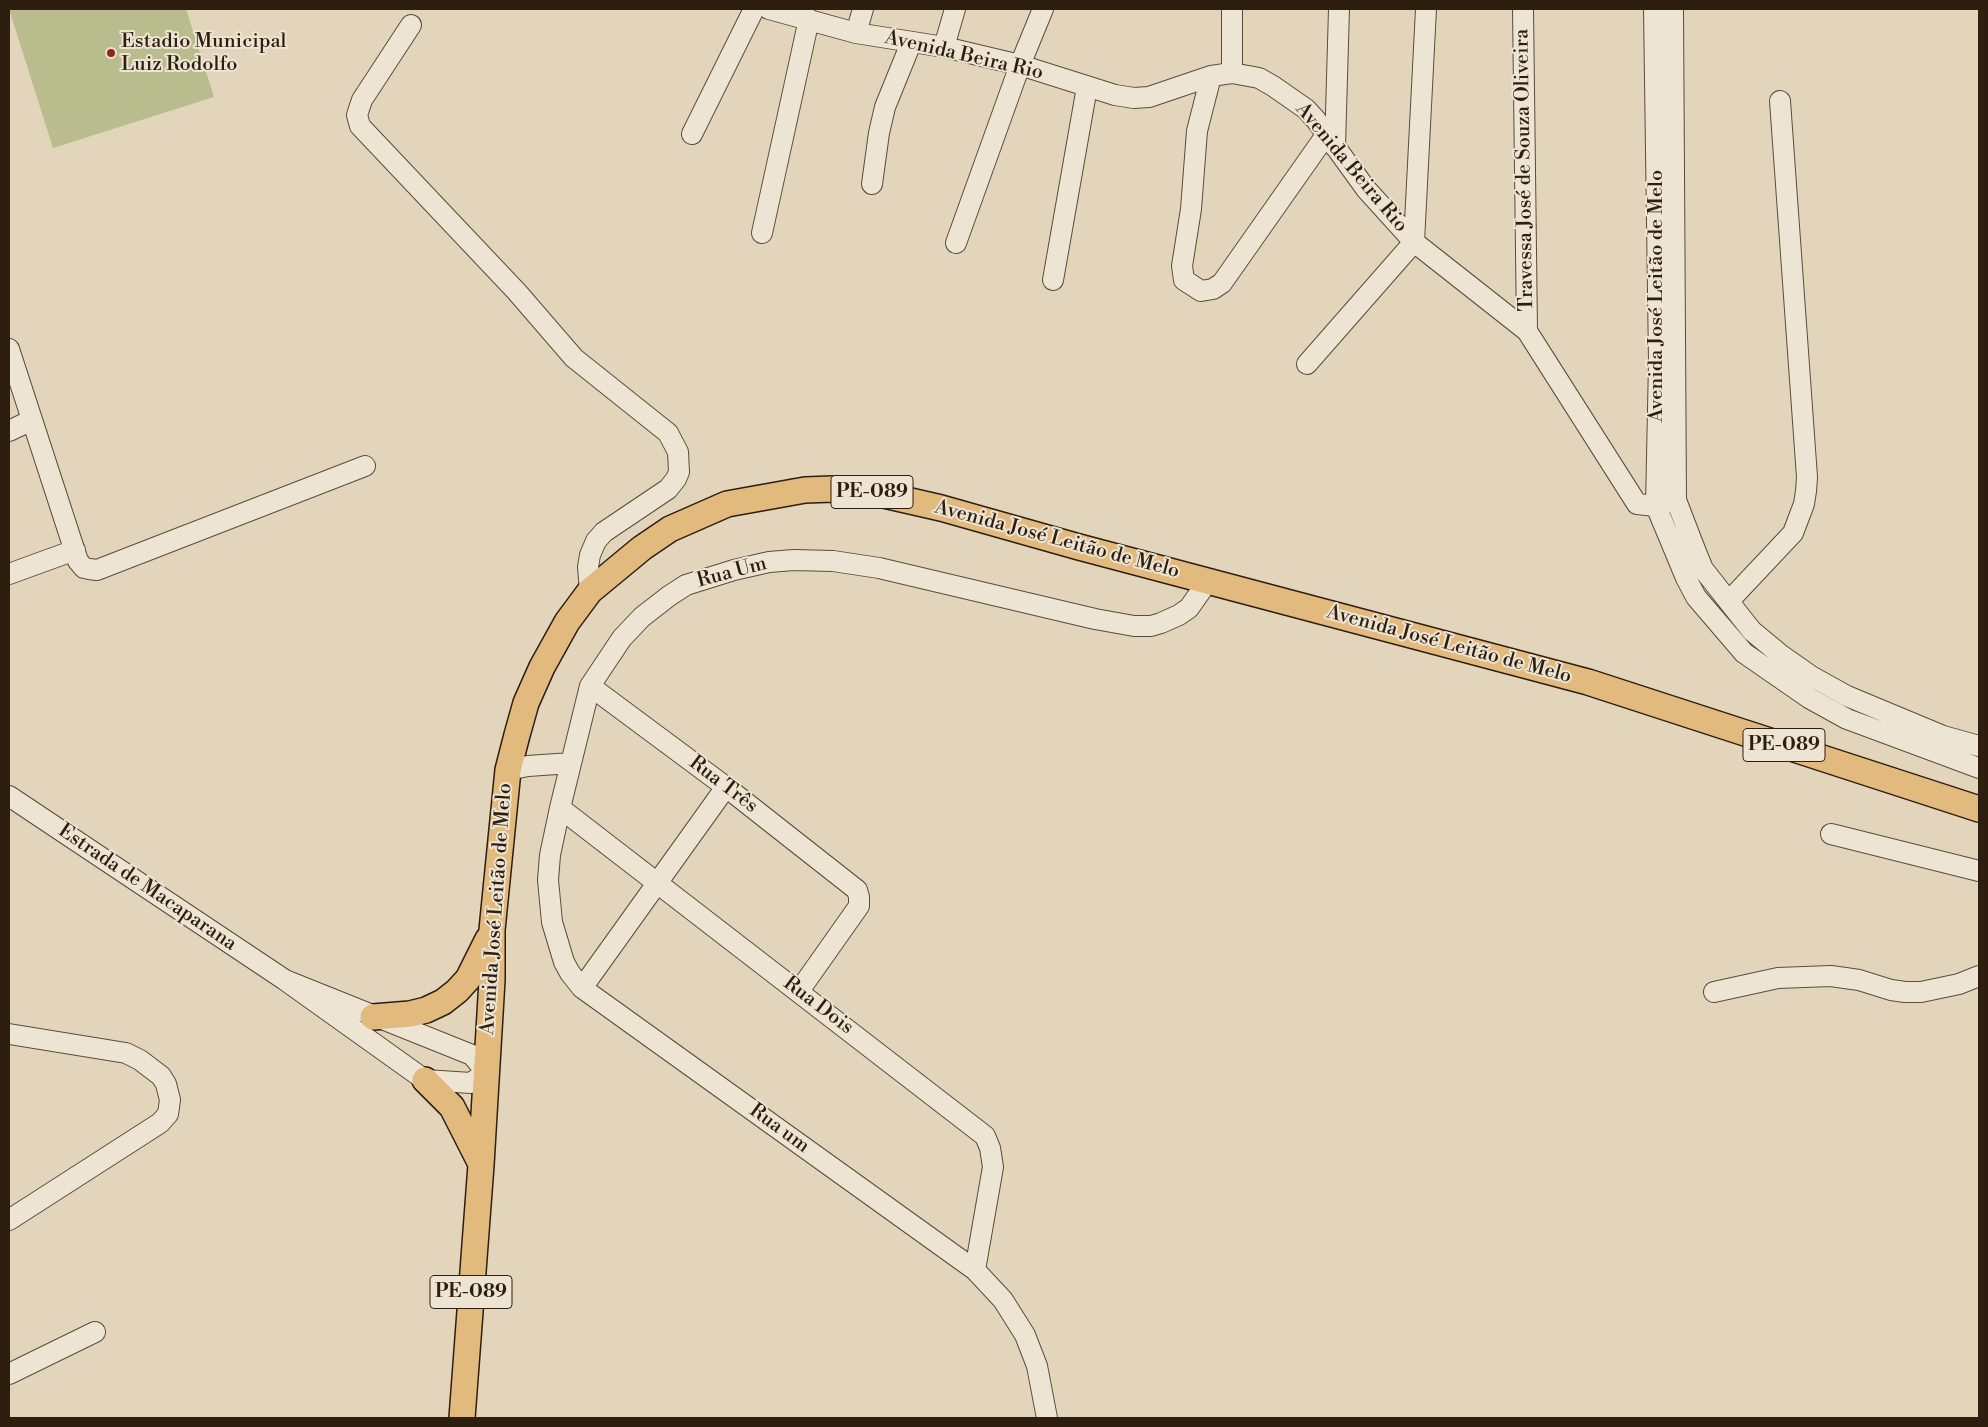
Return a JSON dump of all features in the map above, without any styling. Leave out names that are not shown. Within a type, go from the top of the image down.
[{"type":"main road","name":"Avenida José Leitão de Melo","points":[[462,1418],[481,1166],[492,980],[492,930],[508,770],[526,703],[542,667],[567,622],[590,591],[642,548],[670,529],[727,504],[805,490],[833,489],[871,492],[941,508],[1588,682],[1979,809]]},
{"type":"main road","points":[[373,1016],[419,1012],[435,1006],[451,996],[463,985],[474,970],[492,930]]},
{"type":"main road","points":[[425,1080],[452,1107],[481,1166]]},
{"type":"street","points":[[692,134],[754,9]]},
{"type":"street","name":"Avenida Beira Rio","points":[[769,9],[856,33],[944,47],[1020,65],[1115,95],[1134,98],[1149,97],[1212,76],[1232,73],[1259,78],[1306,109],[1366,188],[1414,242],[1527,331],[1635,502],[1638,505],[1656,506]]},
{"type":"street","points":[[856,33],[863,9]]},
{"type":"street","points":[[944,47],[955,9]]},
{"type":"street","points":[[956,243],[1020,65],[1043,9]]},
{"type":"street","points":[[1232,9],[1232,73]]},
{"type":"street","points":[[1212,76],[1197,130],[1191,209],[1182,266],[1184,280],[1201,291],[1213,289],[1222,283],[1331,141],[1339,9]]},
{"type":"street","points":[[1307,364],[1414,242],[1426,9]]},
{"type":"street","name":"Travessa José de Souza Oliveira","points":[[1523,9],[1527,331]]},
{"type":"street","name":"Avenida José Leitão de Melo","points":[[1654,9],[1665,203],[1676,500],[1695,573],[1696,597],[1744,653],[1809,698],[1847,719],[1979,768]]},
{"type":"street","name":"Avenida José Leitão de Melo","points":[[1673,9],[1658,362],[1656,506],[1695,573],[1729,601],[1752,632],[1781,655],[1818,680],[1847,696],[1943,736],[1979,746]]},
{"type":"street","points":[[762,233],[809,19]]},
{"type":"street","points":[[411,25],[362,100],[357,115],[360,126],[517,292],[574,358],[668,433],[678,452],[679,472],[668,489],[604,532],[596,541],[590,555],[588,567],[590,591]]},
{"type":"street","points":[[872,184],[884,107],[911,43]]},
{"type":"street","points":[[1053,280],[1087,86]]},
{"type":"street","points":[[1729,601],[1793,533],[1804,504],[1806,491],[1807,477],[1780,101]]},
{"type":"street","points":[[9,349],[77,556],[84,568],[97,570],[270,501],[365,466]]},
{"type":"street","points":[[9,431],[32,420]]},
{"type":"street","points":[[1656,506],[1676,500]]},
{"type":"street","points":[[9,574],[77,556]]},
{"type":"street","name":"Rua Um","points":[[582,988],[564,962],[552,922],[549,901],[550,855],[560,808],[590,686],[622,638],[642,617],[669,596],[686,585],[768,562],[794,560],[833,561],[879,568],[1085,616],[1134,626],[1151,626],[1171,620],[1189,608],[1208,581]]},
{"type":"street","name":"Rua Três","points":[[590,686],[726,787],[854,886],[858,893],[860,906],[799,991]]},
{"type":"street","points":[[508,770],[528,766],[571,763]]},
{"type":"street","points":[[582,988],[726,787]]},
{"type":"street","name":"Estrada de Macaparana","points":[[9,796],[285,980],[425,1080]]},
{"type":"street","name":"Rua Dois","points":[[560,808],[980,1130],[988,1141],[993,1167],[975,1270]]},
{"type":"street","points":[[1831,834],[1979,871]]},
{"type":"street","points":[[1714,992],[1778,978],[1831,976],[1859,980],[1898,991],[1921,992],[1959,984],[1979,976]]},
{"type":"street","name":"Estrada de Macaparana","points":[[285,980],[472,1055],[486,1072]]},
{"type":"street","name":"Rua um","points":[[582,988],[975,1270],[1003,1300],[1024,1335],[1037,1366],[1047,1418]]},
{"type":"street","points":[[9,1034],[126,1053],[153,1069],[166,1084],[170,1100],[168,1114],[160,1123],[9,1220]]},
{"type":"street","points":[[425,1080],[470,1082],[486,1072]]},
{"type":"street","points":[[9,1374],[95,1332]]},
{"type":"green space","name":"Estadio Municipal Luiz Rodolfo","points":[[9,9],[186,9],[214,97],[53,148]]},
{"type":"place","name":"Estadio Municipal Luiz Rodolfo","points":[[111,53]]}]
